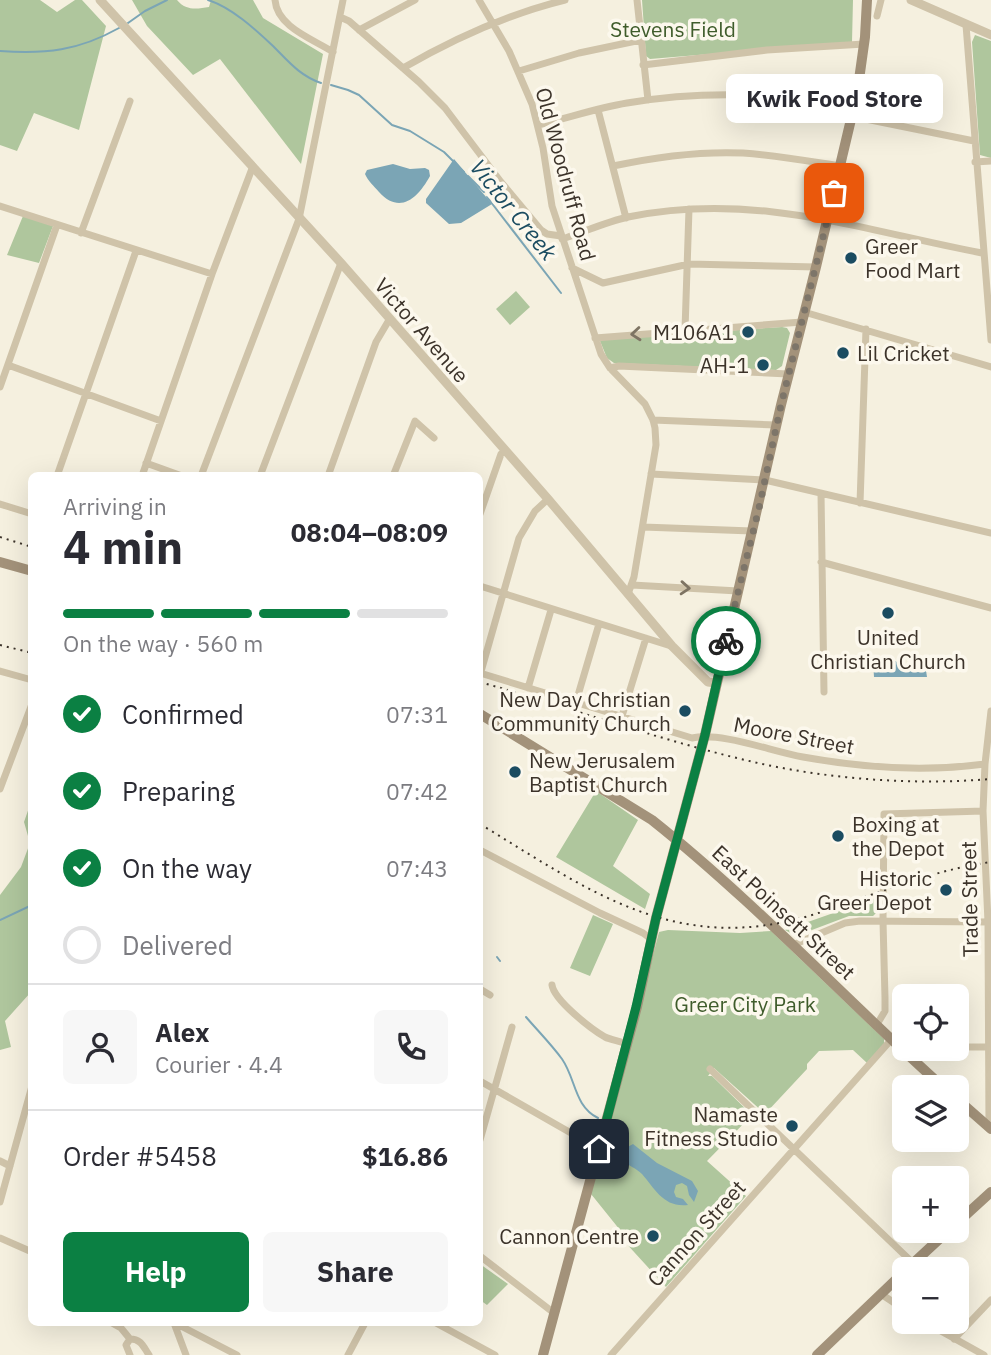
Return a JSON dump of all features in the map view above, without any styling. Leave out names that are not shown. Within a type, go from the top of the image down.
[{"type":"main road","points":[[543,1355],[627,1044],[651,939],[705,735],[788,374],[853,111],[864,44],[867,0]]},
{"type":"main road","points":[[0,562],[28,570]]},
{"type":"main road","name":"East Poinsett Street","points":[[483,716],[644,815],[677,840],[731,886],[891,1040]]},
{"type":"main road","name":"East Poinsett Street","points":[[914,1061],[930,1075]]},
{"type":"main road","points":[[969,1107],[984,1117],[990,1129]]},
{"type":"main road","points":[[969,1212],[991,1192]]},
{"type":"main road","points":[[920,1257],[935,1243]]},
{"type":"main road","points":[[817,1355],[892,1283]]},
{"type":"street","name":"Victor Avenue","points":[[100,0],[341,263],[630,589],[671,646],[708,682],[716,683]]},
{"type":"street","points":[[275,0],[277,11],[285,22],[333,52]]},
{"type":"street","points":[[203,472],[299,219],[343,0]]},
{"type":"street","points":[[359,30],[415,0]]},
{"type":"street","name":"Old Woodruff Road","points":[[479,0],[519,71],[538,125],[552,205],[601,354],[610,368],[640,399],[653,419]]},
{"type":"street","points":[[403,68],[493,24],[565,0]]},
{"type":"street","points":[[638,0],[648,100]]},
{"type":"street","points":[[877,16],[881,0]]},
{"type":"street","points":[[911,0],[991,35]]},
{"type":"street","points":[[340,17],[359,30],[432,95],[457,122],[536,225],[547,234],[562,237],[626,218],[689,209],[746,208],[827,218],[982,253]]},
{"type":"street","points":[[965,25],[991,340]]},
{"type":"street","points":[[519,71],[579,52],[641,40]]},
{"type":"street","points":[[643,65],[767,50],[864,44]]},
{"type":"street","points":[[538,125],[648,100],[704,93],[751,93],[853,111],[974,141]]},
{"type":"street","points":[[81,233],[130,101]]},
{"type":"street","points":[[598,110],[626,218]]},
{"type":"street","points":[[613,166],[660,157],[725,152],[840,166]]},
{"type":"street","points":[[975,162],[991,161]]},
{"type":"street","points":[[143,472],[212,274],[253,166]]},
{"type":"street","points":[[0,206],[212,274]]},
{"type":"street","points":[[685,330],[689,209]]},
{"type":"street","points":[[0,387],[57,225]]},
{"type":"street","points":[[58,472],[136,251]]},
{"type":"street","points":[[262,472],[341,263]]},
{"type":"street","points":[[572,268],[603,283],[688,264],[816,267]]},
{"type":"street","points":[[595,338],[803,317],[866,329],[991,367]]},
{"type":"street","points":[[329,472],[376,342],[389,320]]},
{"type":"street","points":[[860,503],[866,329]]},
{"type":"street","points":[[8,365],[161,421]]},
{"type":"street","points":[[610,368],[619,366],[788,374]]},
{"type":"street","points":[[738,591],[630,589],[643,527],[656,439],[653,419],[776,425]]},
{"type":"street","points":[[395,472],[415,421],[434,438]]},
{"type":"street","points":[[483,505],[501,454],[506,451]]},
{"type":"street","points":[[146,463],[171,472]]},
{"type":"street","points":[[651,474],[765,480],[991,533]]},
{"type":"street","points":[[821,494],[824,692]]},
{"type":"street","points":[[483,663],[523,529],[535,511],[548,499]]},
{"type":"street","points":[[0,504],[28,513]]},
{"type":"street","points":[[643,527],[752,531]]},
{"type":"street","points":[[821,562],[991,608]]},
{"type":"street","points":[[483,587],[671,646]]},
{"type":"street","points":[[528,688],[551,610]]},
{"type":"street","points":[[576,702],[598,624]]},
{"type":"street","points":[[622,716],[646,638]]},
{"type":"street","points":[[0,671],[28,679]]},
{"type":"street","name":"Moore Street","points":[[483,675],[692,738],[705,735],[802,757],[856,765],[914,769],[985,764]]},
{"type":"street","name":"Trade Street","points":[[984,1117],[989,1047],[989,922],[984,811],[985,764],[991,711]]},
{"type":"street","points":[[0,789],[28,715]]},
{"type":"street","points":[[876,1026],[885,1011],[884,814],[984,811]]},
{"type":"street","points":[[483,852],[651,939]]},
{"type":"street","points":[[793,945],[845,923],[989,922]]},
{"type":"street","points":[[552,985],[556,995],[590,1026],[606,1038],[627,1044]]},
{"type":"street","points":[[483,991],[490,995]]},
{"type":"street","points":[[483,1129],[512,1027]]},
{"type":"street","name":"Cannon Street","points":[[611,1355],[891,1040]]},
{"type":"street","points":[[969,1047],[989,1047]]},
{"type":"street","points":[[710,1069],[794,1149],[897,1257]]},
{"type":"street","points":[[483,1083],[599,1149]]},
{"type":"street","points":[[0,1202],[28,1101]]},
{"type":"street","points":[[0,1161],[10,1166]]},
{"type":"street","points":[[0,1238],[28,1250]]},
{"type":"street","points":[[483,1258],[554,1312]]},
{"type":"street","points":[[881,1294],[892,1301]]},
{"type":"street","points":[[954,1339],[991,1300]]},
{"type":"street","points":[[117,1326],[130,1339],[141,1342],[149,1355]]},
{"type":"street","points":[[176,1326],[186,1355]]},
{"type":"street","points":[[181,1326],[237,1355]]},
{"type":"street","points":[[348,1355],[363,1326]]},
{"type":"street","points":[[442,1326],[495,1355]]},
{"type":"street","points":[[945,1334],[984,1355]]},
{"type":"street","points":[[130,1339],[126,1345],[130,1355]]},
{"type":"green space","points":[[0,0],[40,0],[57,12],[75,0],[82,0],[106,26],[79,130],[34,113],[17,151],[0,145]]},
{"type":"green space","points":[[132,0],[177,0],[188,8],[196,9],[209,7],[211,0],[253,0],[263,18],[323,54],[301,164],[220,59],[193,75],[147,26]]},
{"type":"green space","name":"Stevens Field","points":[[642,0],[853,0],[852,42],[650,59],[646,56]]},
{"type":"green space","points":[[975,35],[991,41],[991,158],[980,155],[972,42]]},
{"type":"green space","points":[[23,216],[53,226],[39,263],[7,255]]},
{"type":"green space","points":[[516,291],[530,307],[510,325],[496,309]]},
{"type":"green space","points":[[787,328],[790,333],[782,366],[776,370],[614,363],[607,358],[600,341],[601,339]]},
{"type":"green space","points":[[596,791],[638,820],[613,866],[650,894],[645,909],[556,857]]},
{"type":"green space","points":[[28,811],[28,836],[24,822]]},
{"type":"green space","points":[[28,848],[28,995],[5,1021],[11,1047],[0,1050],[0,895],[21,867]]},
{"type":"green space","points":[[879,897],[878,911],[873,916],[849,916],[796,936],[785,930]]},
{"type":"green space","points":[[593,915],[613,924],[590,976],[570,968]]},
{"type":"green space","name":"Greer City Park","points":[[668,930],[740,933],[771,931],[884,1039],[884,1044],[867,1063],[853,1050],[819,1051],[807,1064],[807,1069],[765,1114],[714,1068],[708,1076],[712,1076],[752,1115],[707,1161],[746,1196],[666,1287],[624,1241],[620,1230],[591,1194],[659,932]]},
{"type":"green space","points":[[483,1266],[508,1284],[487,1305],[483,1302]]},
{"type":"water","points":[[454,159],[492,204],[461,223],[449,224],[426,203],[426,199]]},
{"type":"water","points":[[393,164],[410,169],[429,170],[430,176],[425,184],[408,201],[401,203],[387,199],[365,174],[367,170]]},
{"type":"water","points":[[873,661],[896,661],[902,669],[910,669],[914,664],[925,664],[927,677],[874,677]]},
{"type":"water","points":[[633,1144],[657,1163],[692,1181],[698,1191],[694,1202],[687,1186],[682,1183],[676,1185],[674,1192],[676,1197],[683,1199],[688,1205],[673,1204],[666,1200],[642,1174],[623,1161],[621,1154]]},
{"type":"waterway","name":"Victor Creek","points":[[128,23],[167,0]]},
{"type":"waterway","name":"Victor Creek","points":[[208,0],[242,19],[295,68],[321,83]]},
{"type":"waterway","name":"Victor Creek","points":[[0,51],[61,49],[90,42],[119,28]]},
{"type":"waterway","name":"Victor Creek","points":[[331,85],[359,95],[392,125],[410,131],[444,152],[464,172]]},
{"type":"waterway","name":"Victor Creek","points":[[468,176],[484,192]]},
{"type":"waterway","name":"Victor Creek","points":[[487,197],[561,293]]},
{"type":"waterway","points":[[0,920],[28,907]]},
{"type":"waterway","points":[[497,957],[500,961]]},
{"type":"waterway","points":[[526,1017],[562,1059],[584,1107],[598,1118]]},
{"type":"railway","points":[[0,537],[28,546]]},
{"type":"railway","points":[[0,645],[28,652]]},
{"type":"railway","points":[[483,683],[659,737],[767,765],[879,780],[991,779]]},
{"type":"railway","points":[[483,826],[559,872],[636,910],[676,922],[718,928],[763,926],[812,915],[945,871],[991,862]]},
{"type":"way so far","points":[[726,641],[834,193]]},
{"type":"place","name":"Kwik Food Store","points":[[834,193]]},
{"type":"place","name":"Greer Food Mart","points":[[851,258]]},
{"type":"place","name":"M106A1","points":[[748,332]]},
{"type":"place","name":"Lil Cricket","points":[[843,353]]},
{"type":"place","name":"AH-1","points":[[763,365]]},
{"type":"place","name":"United Christian Church","points":[[888,613]]},
{"type":"place","name":"New Day Christian Community Church","points":[[685,711]]},
{"type":"place","name":"New Jerusalem Baptist Church","points":[[515,772]]},
{"type":"place","name":"Boxing at the Depot","points":[[838,836]]},
{"type":"place","name":"Historic Greer Depot","points":[[946,890]]},
{"type":"place","name":"Namaste Fitness Studio","points":[[792,1126]]},
{"type":"place","name":"Cannon Centre","points":[[653,1236]]},
{"type":"route","points":[[599,1149],[705,735],[726,641]]}]
